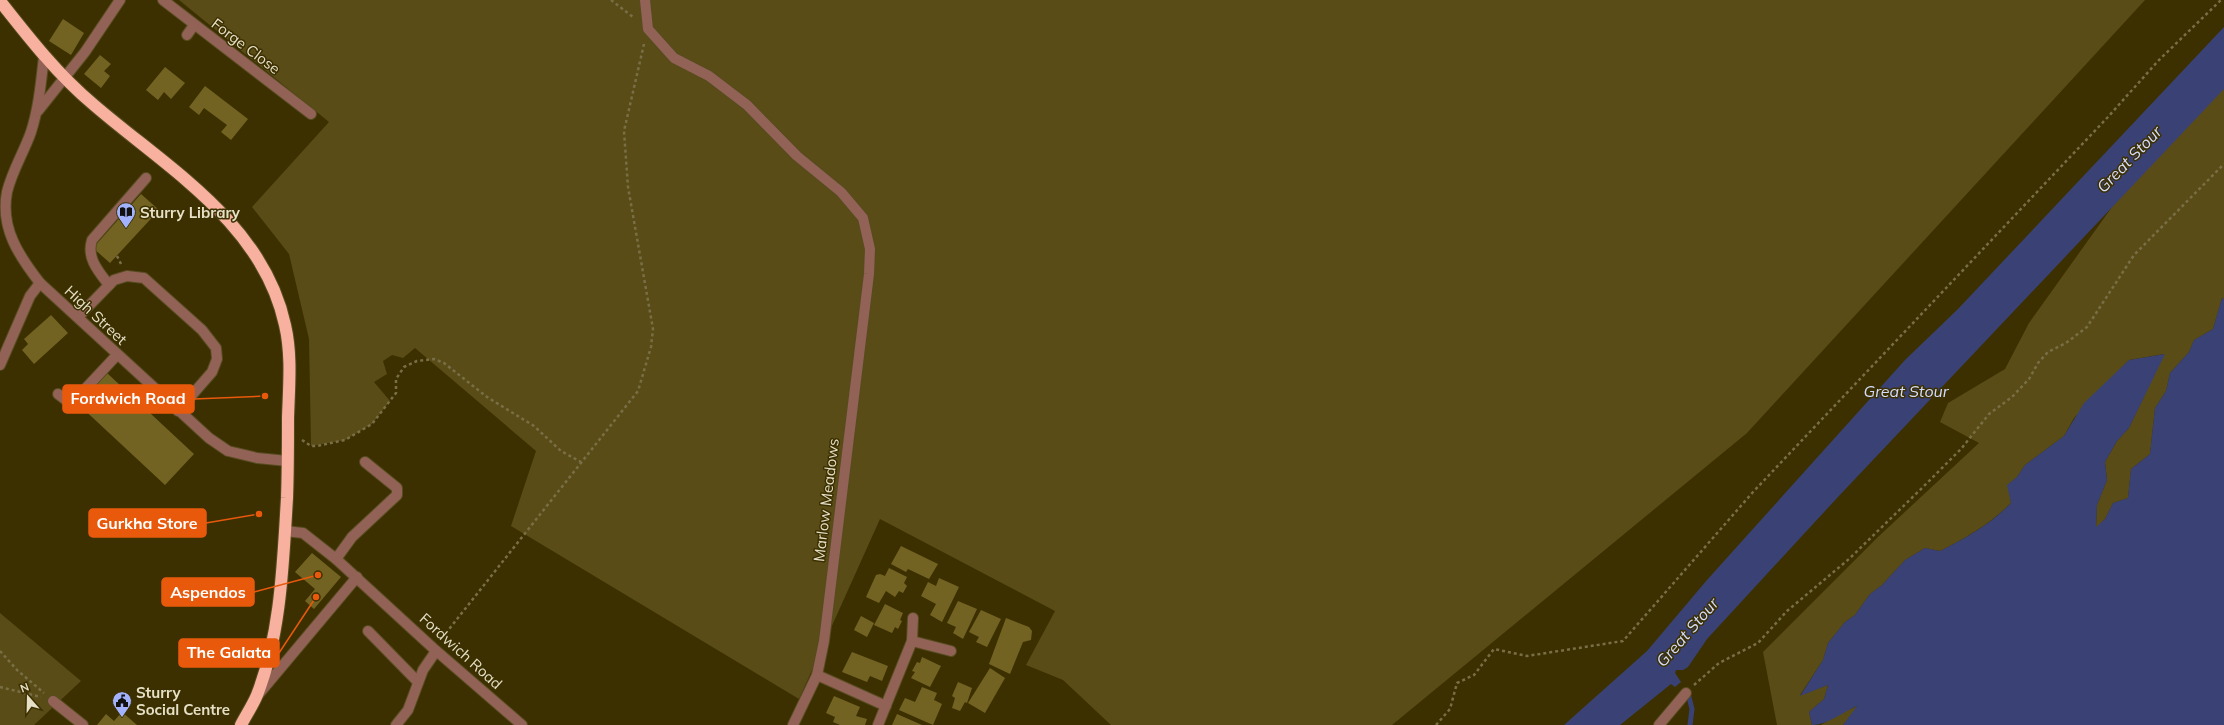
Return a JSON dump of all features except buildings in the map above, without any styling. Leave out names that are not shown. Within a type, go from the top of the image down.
[{"type":"highway","points":[[0,1],[44,56],[64,78],[93,105],[188,182],[224,215],[252,248],[272,286],[285,323],[290,355],[288,461],[281,579],[271,649],[257,696],[241,725]]},
{"type":"street","name":"High Street","points":[[38,110],[85,52],[120,0]]},
{"type":"street","name":"Forge Close","points":[[163,0],[311,114]]},
{"type":"street","points":[[645,0],[648,28]]},
{"type":"street","points":[[187,35],[194,25]]},
{"type":"street","name":"Marlow Meadows","points":[[648,28],[674,58],[709,76],[747,105],[797,156],[841,192],[863,218],[870,249],[869,274],[824,641],[817,675],[793,725]]},
{"type":"street","name":"High Street","points":[[44,56],[38,110],[7,192],[5,211],[6,227],[21,258],[40,283],[209,438],[228,451],[257,458],[288,461]]},
{"type":"street","points":[[109,285],[97,269],[91,257],[90,247],[92,240],[146,178]]},
{"type":"street","points":[[78,317],[114,280],[127,276],[144,278],[202,330],[216,348],[217,359],[212,372],[178,411]]},
{"type":"street","points":[[0,365],[30,296],[40,283]]},
{"type":"street","points":[[58,394],[71,404],[117,355]]},
{"type":"street","points":[[336,559],[352,537],[397,495],[398,492],[397,488],[365,462]]},
{"type":"street","name":"Fordwich Road","points":[[285,531],[303,533],[336,559],[434,650],[522,725]]},
{"type":"street","points":[[257,696],[357,577]]},
{"type":"street","points":[[878,725],[912,641],[913,618]]},
{"type":"street","points":[[368,631],[418,682]]},
{"type":"street","points":[[912,641],[951,651]]},
{"type":"street","points":[[396,725],[408,710],[423,670],[434,650]]},
{"type":"street","points":[[817,675],[886,706]]},
{"type":"street","points":[[1659,725],[1686,693]]},
{"type":"street","points":[[53,701],[83,725]]},
{"type":"path","points":[[434,650],[638,391],[650,347],[653,329],[628,187],[624,131],[648,28],[611,0]]},
{"type":"path","points":[[1436,725],[1450,709],[1457,682],[1474,675],[1494,649],[1527,656],[1622,641],[1753,492],[2107,118],[2158,60],[2221,0]]},
{"type":"path","points":[[1686,693],[1719,663],[1758,642],[1787,611],[1849,559],[1961,449],[1989,414],[2012,396],[2029,379],[2038,363],[2048,352],[2066,343],[2087,327],[2134,255],[2224,164]]},
{"type":"path","points":[[288,432],[311,446],[345,440],[372,424],[396,393],[396,379],[404,367],[417,361],[434,359],[444,363],[487,397],[534,426],[561,451],[581,462]]},
{"type":"path","points":[[0,651],[17,670],[53,701]]},
{"type":"path","points":[[0,687],[53,701]]},
{"type":"shaded area","points":[[179,0],[2145,0],[1747,433],[1392,725],[1111,725],[1063,680],[1026,665],[1055,611],[880,519],[799,699],[511,526],[536,451],[415,348],[403,358],[392,355],[383,361],[387,374],[374,382],[390,401],[372,424],[345,440],[311,446],[309,339],[289,254],[252,207],[329,122]]},
{"type":"shaded area","points":[[2224,82],[2224,299],[2222,298],[2213,329],[2194,340],[2189,352],[2170,373],[2166,391],[2155,408],[2150,454],[2131,469],[2128,498],[2113,503],[2105,519],[2096,528],[2097,505],[2107,480],[2105,462],[2117,441],[2129,428],[2164,354],[2129,360],[2074,418],[2064,436],[2025,465],[2017,477],[2008,485],[2011,503],[1995,518],[1968,536],[1940,551],[1925,548],[1905,560],[1882,585],[1870,594],[1855,615],[1845,622],[1828,643],[1823,660],[1800,695],[1828,685],[1824,699],[1809,712],[1812,725],[1777,725],[1763,652],[1879,536],[1979,443],[1940,422],[1948,403],[2005,369],[2029,323],[2132,179]]},
{"type":"shaded area","points":[[0,613],[81,681],[34,725],[0,725]]},
{"type":"shaded area","points":[[1858,706],[1843,725],[1821,725],[1838,714]]},
{"type":"water","name":"Great Stour","points":[[2224,27],[2224,89],[1837,498],[1707,639],[1688,667],[1683,670],[1676,670],[1675,673],[1681,682],[1675,687],[1671,684],[1620,725],[1564,725],[1647,651],[1707,580],[1905,360],[1958,309]]},
{"type":"water","points":[[2222,298],[2224,299],[2224,725],[1843,725],[1857,706],[1829,721],[1812,725],[1809,712],[1824,699],[1828,685],[1800,696],[1823,660],[1828,643],[1845,622],[1855,615],[1870,594],[1882,585],[1905,560],[1925,548],[1940,551],[1969,536],[1995,518],[2011,503],[2007,485],[2017,477],[2025,465],[2064,436],[2084,403],[2129,360],[2165,354],[2129,428],[2117,441],[2105,462],[2107,480],[2097,505],[2096,527],[2105,519],[2113,503],[2128,498],[2131,469],[2150,454],[2155,408],[2166,391],[2170,373],[2189,352],[2194,340],[2213,329]]},
{"type":"waterway","points":[[1689,697],[1692,709],[1690,725]]},
{"type":"place","name":"Sturry Library","points":[[126,229]]},
{"type":"place","name":"Fordwich Road","points":[[265,396]]},
{"type":"place","name":"Gurkha Store","points":[[259,514]]},
{"type":"place","name":"Aspendos","points":[[318,575]]},
{"type":"place","name":"The Galata","points":[[316,597]]},
{"type":"place","name":"Sturry Social Centre","points":[[122,718]]}]
